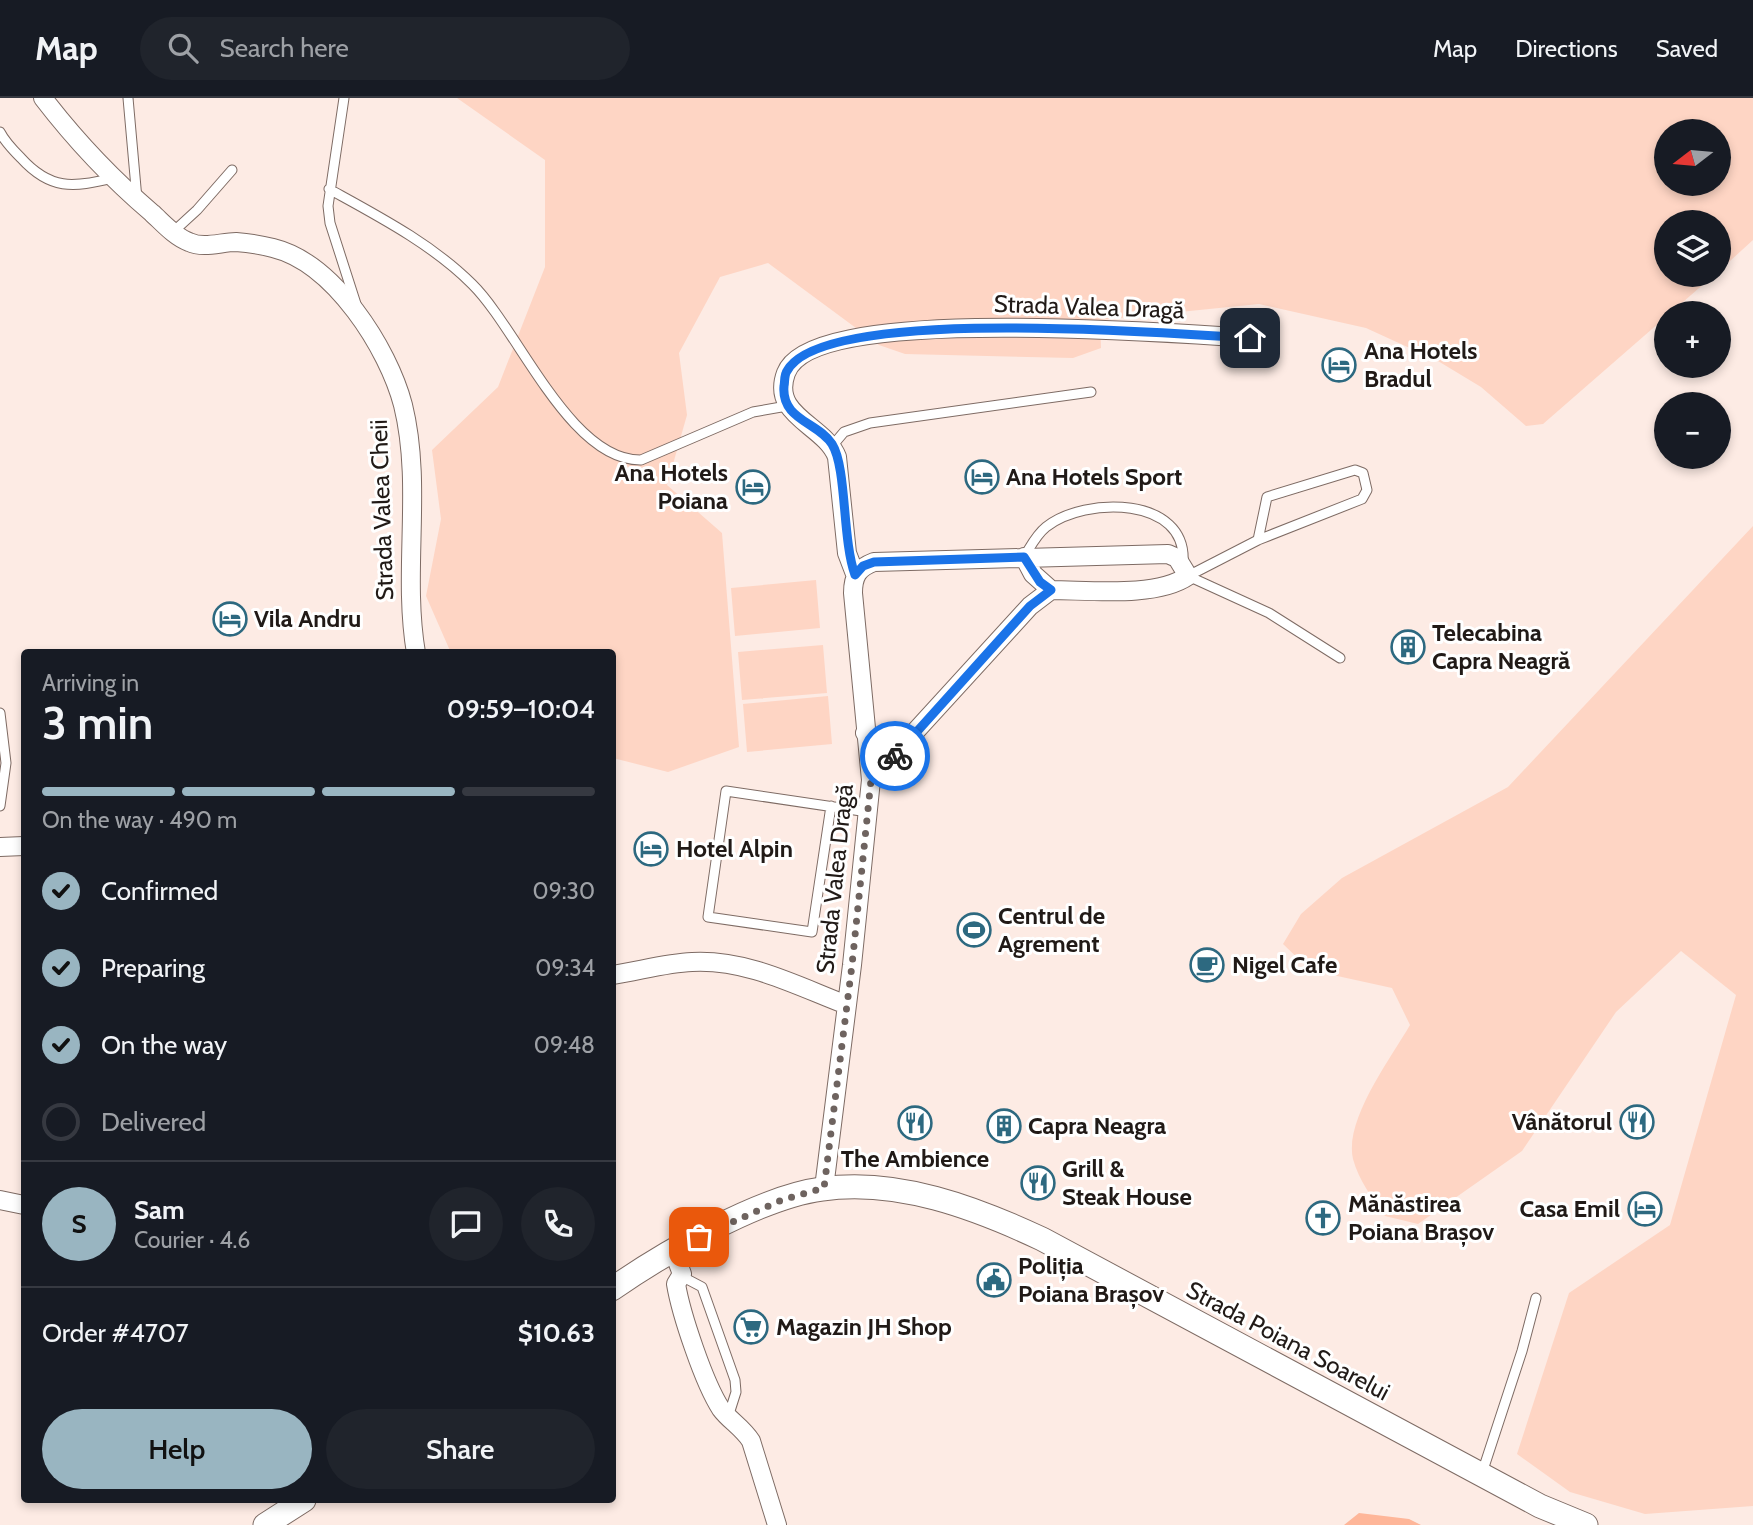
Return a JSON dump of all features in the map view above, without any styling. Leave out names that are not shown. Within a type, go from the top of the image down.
[{"type":"street","name":"Strada Valea Cheii","points":[[43,98],[113,178],[173,232],[190,243],[276,248],[297,258],[341,295],[361,318],[392,371],[409,443],[409,596],[416,649]]},
{"type":"street","name":"Strada Valea Dragă","points":[[787,406],[784,393],[786,371],[802,355],[832,345],[913,330],[1011,326],[1250,338]]},
{"type":"street","points":[[787,406],[833,445]]},
{"type":"street","name":"Strada Valea Dragă","points":[[824,1188],[871,780],[853,593],[855,575],[847,553],[837,457],[833,445]]},
{"type":"street","points":[[855,575],[863,566],[874,562],[1024,557],[1168,554],[1185,570],[1174,585],[1155,589],[1051,590],[1040,582],[1024,557]]},
{"type":"street","points":[[871,780],[888,765],[906,741],[1030,606],[1051,590]]},
{"type":"street","points":[[865,733],[886,744],[906,741]]},
{"type":"street","points":[[0,847],[21,846]]},
{"type":"street","points":[[616,974],[693,962],[715,963],[772,975],[847,1005]]},
{"type":"street","name":"Strada Poiana Soarelui","points":[[616,1286],[673,1250],[755,1211],[824,1188],[913,1194],[993,1216],[1042,1239],[1540,1506],[1586,1525]]},
{"type":"street","points":[[0,1200],[21,1204]]},
{"type":"street","points":[[673,1250],[682,1276],[676,1284],[678,1298],[709,1382],[722,1411],[730,1411],[751,1441],[777,1525]]},
{"type":"street","points":[[616,1275],[645,1266]]},
{"type":"street","points":[[265,1525],[299,1503]]},
{"type":"lane","points":[[118,98],[128,102],[137,201]]},
{"type":"lane","points":[[344,98],[329,189],[330,223],[361,318]]},
{"type":"lane","points":[[0,132],[38,177],[82,186],[113,178]]},
{"type":"lane","points":[[173,232],[197,211],[232,170]]},
{"type":"lane","points":[[329,189],[391,223],[471,283],[497,313],[530,366],[569,415],[609,453],[626,460],[641,460],[753,412],[787,406]]},
{"type":"lane","points":[[833,445],[845,432],[870,423],[1091,391]]},
{"type":"lane","points":[[1185,570],[1362,499],[1367,489],[1363,473],[1355,470],[1267,497],[1258,540]]},
{"type":"lane","points":[[1024,557],[1036,537],[1048,525],[1099,508],[1125,508],[1159,515],[1175,529],[1184,550],[1185,570]]},
{"type":"lane","points":[[1185,570],[1269,613],[1340,658]]},
{"type":"lane","points":[[0,713],[6,763],[0,806]]},
{"type":"lane","points":[[831,806],[812,932],[708,917],[726,791],[831,806],[868,812]]},
{"type":"lane","points":[[682,1276],[702,1287],[713,1317],[735,1380],[736,1392],[730,1411]]},
{"type":"lane","points":[[1481,1474],[1522,1351],[1536,1298]]},
{"type":"shaded area","points":[[457,98],[1753,98],[1753,240],[1731,260],[1731,210],[1654,210],[1654,287],[1700,287],[1684,301],[1654,301],[1654,327],[1543,424],[1526,426],[1481,387],[1438,361],[1366,328],[1259,304],[1100,320],[1101,348],[1073,358],[905,354],[879,345],[768,263],[720,277],[679,353],[687,415],[667,485],[722,533],[739,747],[668,772],[616,759],[616,649],[449,649],[426,596],[441,519],[432,450],[498,387],[545,267],[545,160]]},
{"type":"shaded area","points":[[1753,526],[1753,1506],[1645,1514],[1570,1492],[1517,1454],[1569,1293],[1670,1225],[1736,995],[1681,951],[1616,1012],[1522,1151],[1418,1224],[1385,1216],[1359,1175],[1353,1159],[1352,1143],[1362,1108],[1410,1025],[1392,988],[1310,970],[1283,944],[1301,914],[1342,878],[1508,787]]},
{"type":"shaded area","points":[[816,580],[820,628],[735,636],[731,588]]},
{"type":"shaded area","points":[[823,645],[827,693],[742,700],[738,652]]},
{"type":"shaded area","points":[[828,696],[832,744],[747,752],[743,704]]},
{"type":"shaded area","points":[[1359,1513],[1409,1519],[1421,1525],[1344,1525]]},
{"type":"way so far","points":[[699,1237],[782,1200],[824,1188],[852,965],[871,780],[895,756]]},
{"type":"place","name":"Ana Hotels Bradul","points":[[1339,365]]},
{"type":"place","name":"Ana Hotels Sport","points":[[982,477]]},
{"type":"place","name":"Ana Hotels Poiana","points":[[753,487]]},
{"type":"place","name":"Vila Andru","points":[[230,619]]},
{"type":"place","name":"Telecabina Capra Neagră","points":[[1408,647]]},
{"type":"place","name":"Hotel Alpin","points":[[651,849]]},
{"type":"place","name":"Centrul de Agrement","points":[[974,930]]},
{"type":"place","name":"Nigel Cafe","points":[[1207,965]]},
{"type":"place","name":"Vânătorul","points":[[1637,1122]]},
{"type":"place","name":"The Ambience","points":[[915,1123]]},
{"type":"place","name":"Capra Neagra","points":[[1004,1126]]},
{"type":"place","name":"Grill & Steak House","points":[[1038,1183]]},
{"type":"place","name":"Casa Emil","points":[[1645,1209]]},
{"type":"place","name":"Mănăstirea Poiana Brașov","points":[[1323,1218]]},
{"type":"place","name":"Poliția Poiana Brașov","points":[[994,1280]]},
{"type":"place","name":"Magazin JH Shop","points":[[751,1327]]},
{"type":"route","points":[[895,756],[1030,606],[1051,590],[1033,574],[1024,557],[874,562],[863,566],[855,575],[847,553],[837,457],[833,445],[801,421],[787,406],[784,393],[786,371],[802,355],[832,345],[913,330],[1011,326],[1250,338]]}]
